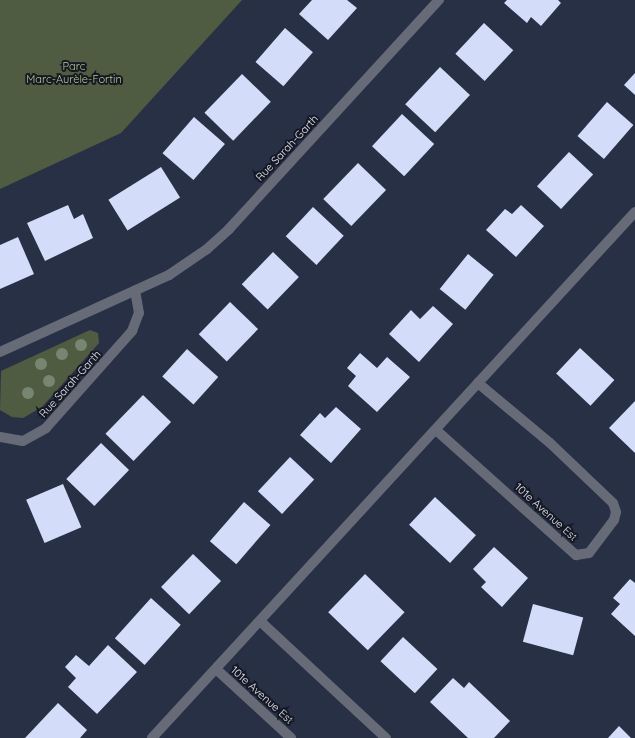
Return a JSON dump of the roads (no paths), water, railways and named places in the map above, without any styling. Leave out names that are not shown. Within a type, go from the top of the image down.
[{"type":"street","name":"Rue Sarah-Garth","points":[[0,352],[169,275],[218,240],[439,0]]},
{"type":"street","name":"101e Avenue Est","points":[[152,738],[635,212]]},
{"type":"street","name":"Rue Sarah-Garth","points":[[0,437],[23,441],[46,428],[132,331],[138,313],[135,290]]},
{"type":"street","name":"101e Avenue Est","points":[[436,430],[576,555],[590,553],[614,520],[616,512],[613,503],[550,443],[478,383]]},
{"type":"street","points":[[260,621],[386,738]]},
{"type":"street","name":"101e Avenue Est","points":[[216,669],[291,738]]},
{"type":"park label","name":"Parc Marc-Aurèle-Fortin","points":[[74,73]]}]
